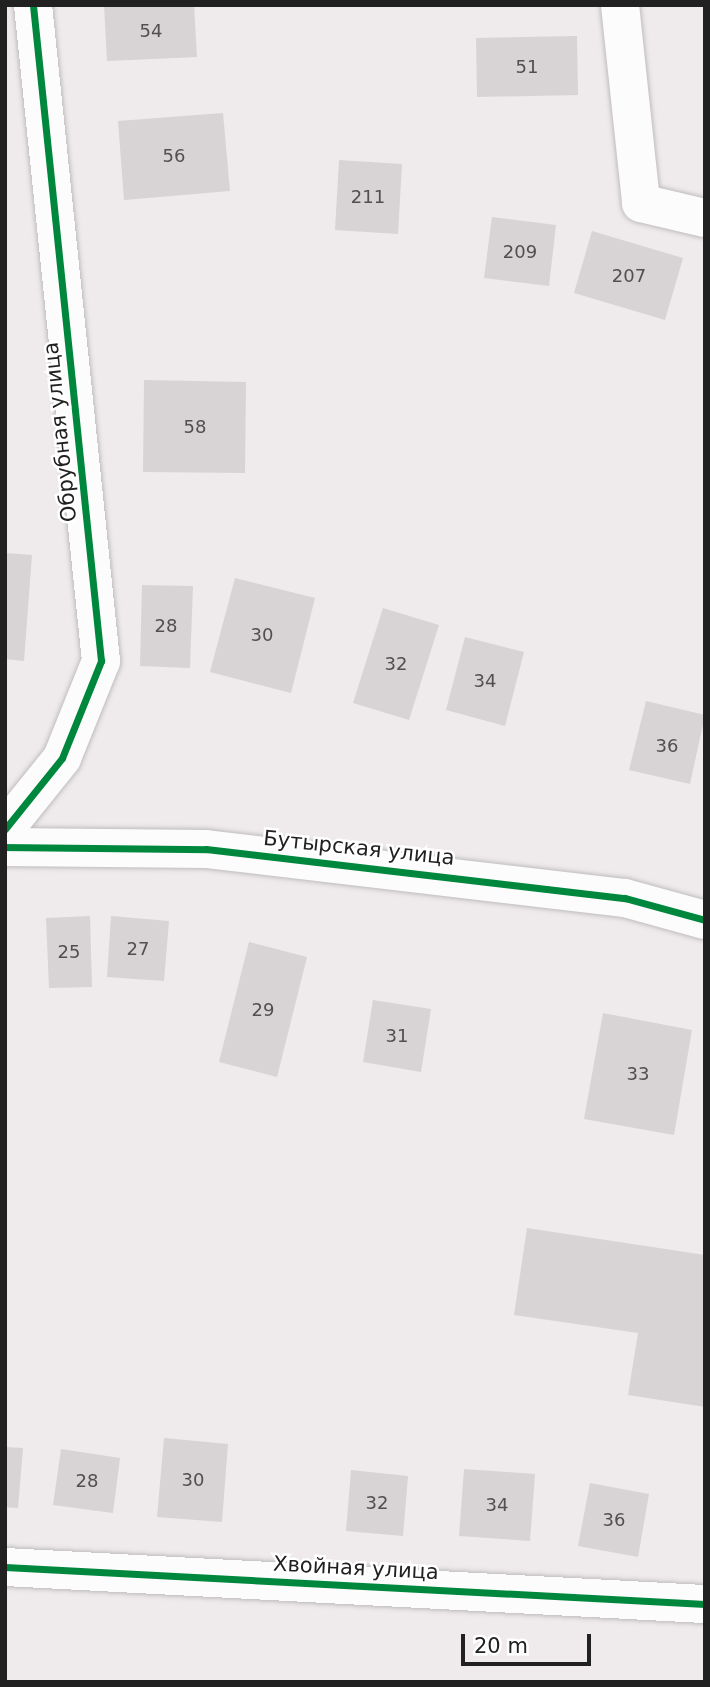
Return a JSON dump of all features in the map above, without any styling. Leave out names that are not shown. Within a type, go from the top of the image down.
[{"type":"street","name":"Обрубная улица","points":[[5,830],[62,758],[101,661],[33,5]]},
{"type":"street","points":[[620,5],[641,203],[705,218]]},
{"type":"street","name":"Бутырская улица","points":[[5,847],[233,852],[625,898],[705,920]]},
{"type":"street","name":"Хвойная улица","points":[[5,1567],[705,1604]]},
{"type":"building","points":[[104,5],[194,5],[197,57],[107,61]]},
{"type":"building","points":[[577,36],[578,95],[477,97],[476,38]]},
{"type":"building","points":[[223,113],[230,191],[124,200],[118,121]]},
{"type":"building","points":[[339,160],[402,164],[398,234],[335,230]]},
{"type":"building","points":[[492,217],[556,225],[549,286],[484,278]]},
{"type":"building","points":[[592,231],[683,258],[665,320],[574,293]]},
{"type":"building","points":[[144,380],[246,382],[245,473],[143,472]]},
{"type":"building","points":[[5,553],[32,555],[24,661],[5,659]]},
{"type":"building","points":[[235,578],[315,598],[291,693],[210,672]]},
{"type":"building","points":[[142,585],[193,586],[190,668],[140,666]]},
{"type":"building","points":[[383,608],[439,625],[409,720],[353,703]]},
{"type":"building","points":[[465,637],[524,652],[505,726],[446,710]]},
{"type":"building","points":[[646,701],[705,715],[690,784],[629,770]]},
{"type":"building","points":[[90,916],[92,987],[49,988],[46,918]]},
{"type":"building","points":[[111,916],[169,921],[164,981],[107,977]]},
{"type":"building","points":[[249,942],[307,957],[277,1077],[219,1062]]},
{"type":"building","points":[[373,1000],[431,1009],[421,1072],[363,1062]]},
{"type":"building","points":[[603,1013],[692,1030],[674,1135],[584,1119]]},
{"type":"building","points":[[527,1228],[705,1255],[705,1407],[628,1395],[638,1333],[514,1315]]},
{"type":"building","points":[[164,1438],[228,1444],[222,1522],[157,1517]]},
{"type":"building","points":[[5,1447],[23,1448],[18,1508],[5,1507]]},
{"type":"building","points":[[61,1449],[120,1458],[113,1513],[53,1505]]},
{"type":"building","points":[[464,1469],[535,1474],[530,1541],[459,1536]]},
{"type":"building","points":[[351,1470],[408,1476],[403,1536],[346,1531]]},
{"type":"building","points":[[590,1483],[649,1494],[638,1557],[578,1546]]},
{"type":"cycle path","points":[[5,829],[62,758],[101,661],[33,5]]},
{"type":"cycle path","points":[[5,847],[206,849],[625,898],[705,920]]},
{"type":"cycle path","points":[[5,1567],[705,1604]]}]
